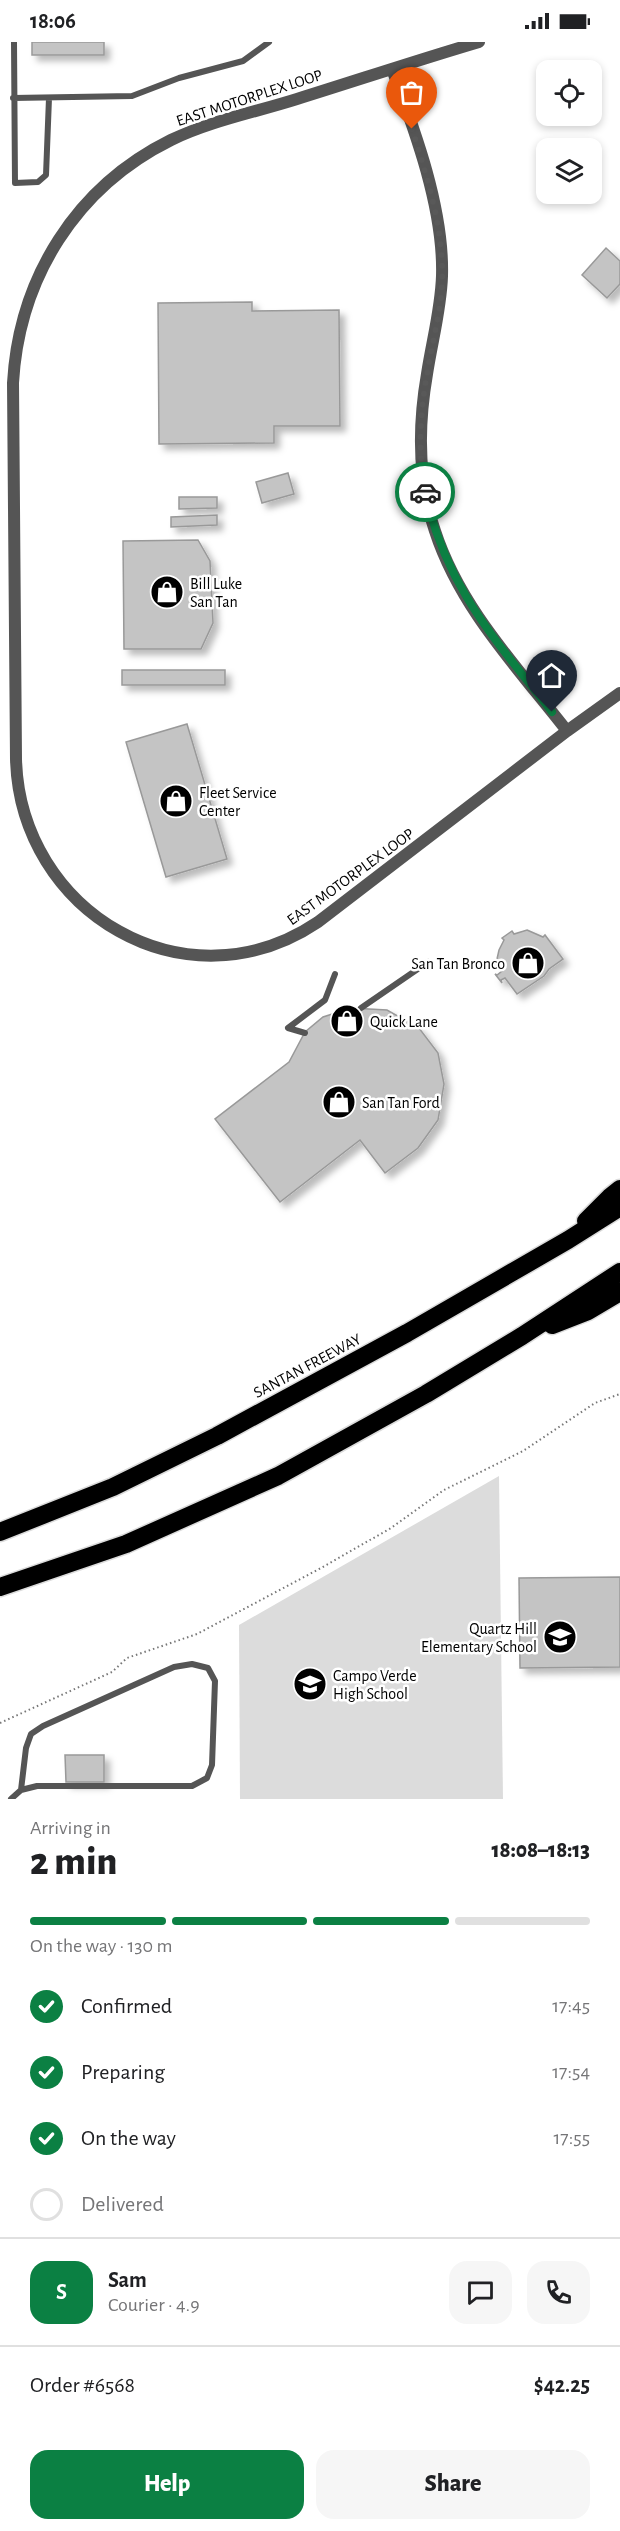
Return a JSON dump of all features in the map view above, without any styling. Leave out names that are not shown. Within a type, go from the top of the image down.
[{"type":"highway","points":[[568,1240],[620,1189]]},
{"type":"highway","name":"SANTAN FREEWAY","points":[[0,1532],[113,1487],[217,1436],[407,1333],[568,1240],[620,1207]]},
{"type":"highway","points":[[0,1587],[126,1544],[278,1476],[426,1394],[522,1336],[620,1272]]},
{"type":"highway","points":[[522,1336],[588,1311],[620,1292]]},
{"type":"street","name":"EAST MOTORPLEX LOOP","points":[[479,42],[172,140],[124,168],[98,191],[65,230],[47,256],[22,321],[15,351],[13,383],[16,774],[24,814],[36,844],[57,880],[72,898],[111,928],[134,941],[180,953],[212,956],[240,954],[279,944],[300,935],[620,693]]},
{"type":"street","points":[[392,69],[430,187],[441,245],[441,298],[420,419],[424,481],[434,531],[456,581],[472,608],[567,731]]},
{"type":"lane","points":[[14,42],[15,183],[38,182],[46,175],[49,98]]},
{"type":"lane","points":[[13,98],[132,96],[179,78],[243,61],[269,42]]},
{"type":"lane","points":[[361,1008],[428,962]]},
{"type":"lane","points":[[304,1033],[288,1028],[325,1000],[335,974]]},
{"type":"lane","points":[[11,1799],[21,1790],[37,1786],[192,1786],[207,1778],[212,1766],[215,1681],[208,1668],[192,1664],[174,1667],[43,1726],[31,1734],[26,1748],[21,1790]]},
{"type":"path","points":[[0,1723],[112,1672],[128,1658],[197,1634],[391,1528],[444,1490],[523,1451],[595,1403],[620,1394]]},
{"type":"shaded area","name":"Campo Verde High School","points":[[499,1476],[503,1799],[240,1799],[239,1625]]},
{"type":"building","points":[[32,42],[104,42],[104,55],[32,55]]},
{"type":"building","points":[[606,248],[620,261],[620,284],[607,298],[582,275]]},
{"type":"building","points":[[252,302],[252,311],[339,310],[340,426],[274,426],[274,443],[159,444],[158,303]]},
{"type":"building","points":[[288,473],[294,494],[262,503],[256,482]]},
{"type":"building","points":[[179,497],[217,497],[217,508],[179,509]]},
{"type":"building","points":[[217,515],[217,525],[171,527],[171,517]]},
{"type":"building","name":"Bill Luke San Tan","points":[[198,540],[210,561],[213,623],[201,649],[124,649],[123,541]]},
{"type":"building","points":[[122,670],[225,670],[225,685],[122,685]]},
{"type":"building","name":"Fleet Service Center","points":[[187,724],[227,859],[166,877],[126,742]]},
{"type":"building","name":"San Tan Bronco","points":[[527,930],[543,937],[545,935],[563,959],[549,969],[544,976],[517,994],[505,978],[501,980],[502,983],[495,974],[502,971],[497,959],[504,940],[502,938],[512,931],[514,934]]},
{"type":"building","name":"San Tan Ford","points":[[351,1008],[387,1010],[419,1028],[438,1053],[444,1084],[438,1120],[418,1148],[385,1173],[360,1140],[280,1202],[215,1119],[289,1062],[305,1032],[323,1017]]},
{"type":"building","points":[[620,1577],[620,1667],[520,1668],[519,1578]]},
{"type":"building","points":[[65,1755],[104,1755],[104,1782],[66,1782]]},
{"type":"way so far","points":[[412,129],[436,210],[442,272],[441,298],[420,419],[425,492]]},
{"type":"place","name":"Bill Luke San Tan","points":[[167,592]]},
{"type":"place","name":"Fleet Service Center","points":[[176,801]]},
{"type":"place","name":"San Tan Bronco","points":[[528,963]]},
{"type":"place","name":"Quick Lane","points":[[347,1021]]},
{"type":"place","name":"San Tan Ford","points":[[339,1102]]},
{"type":"place","name":"Quartz Hill Elementary School","points":[[560,1637]]},
{"type":"place","name":"Campo Verde High School","points":[[310,1684]]},
{"type":"route","points":[[425,492],[434,531],[468,602],[480,621],[552,712]]}]
